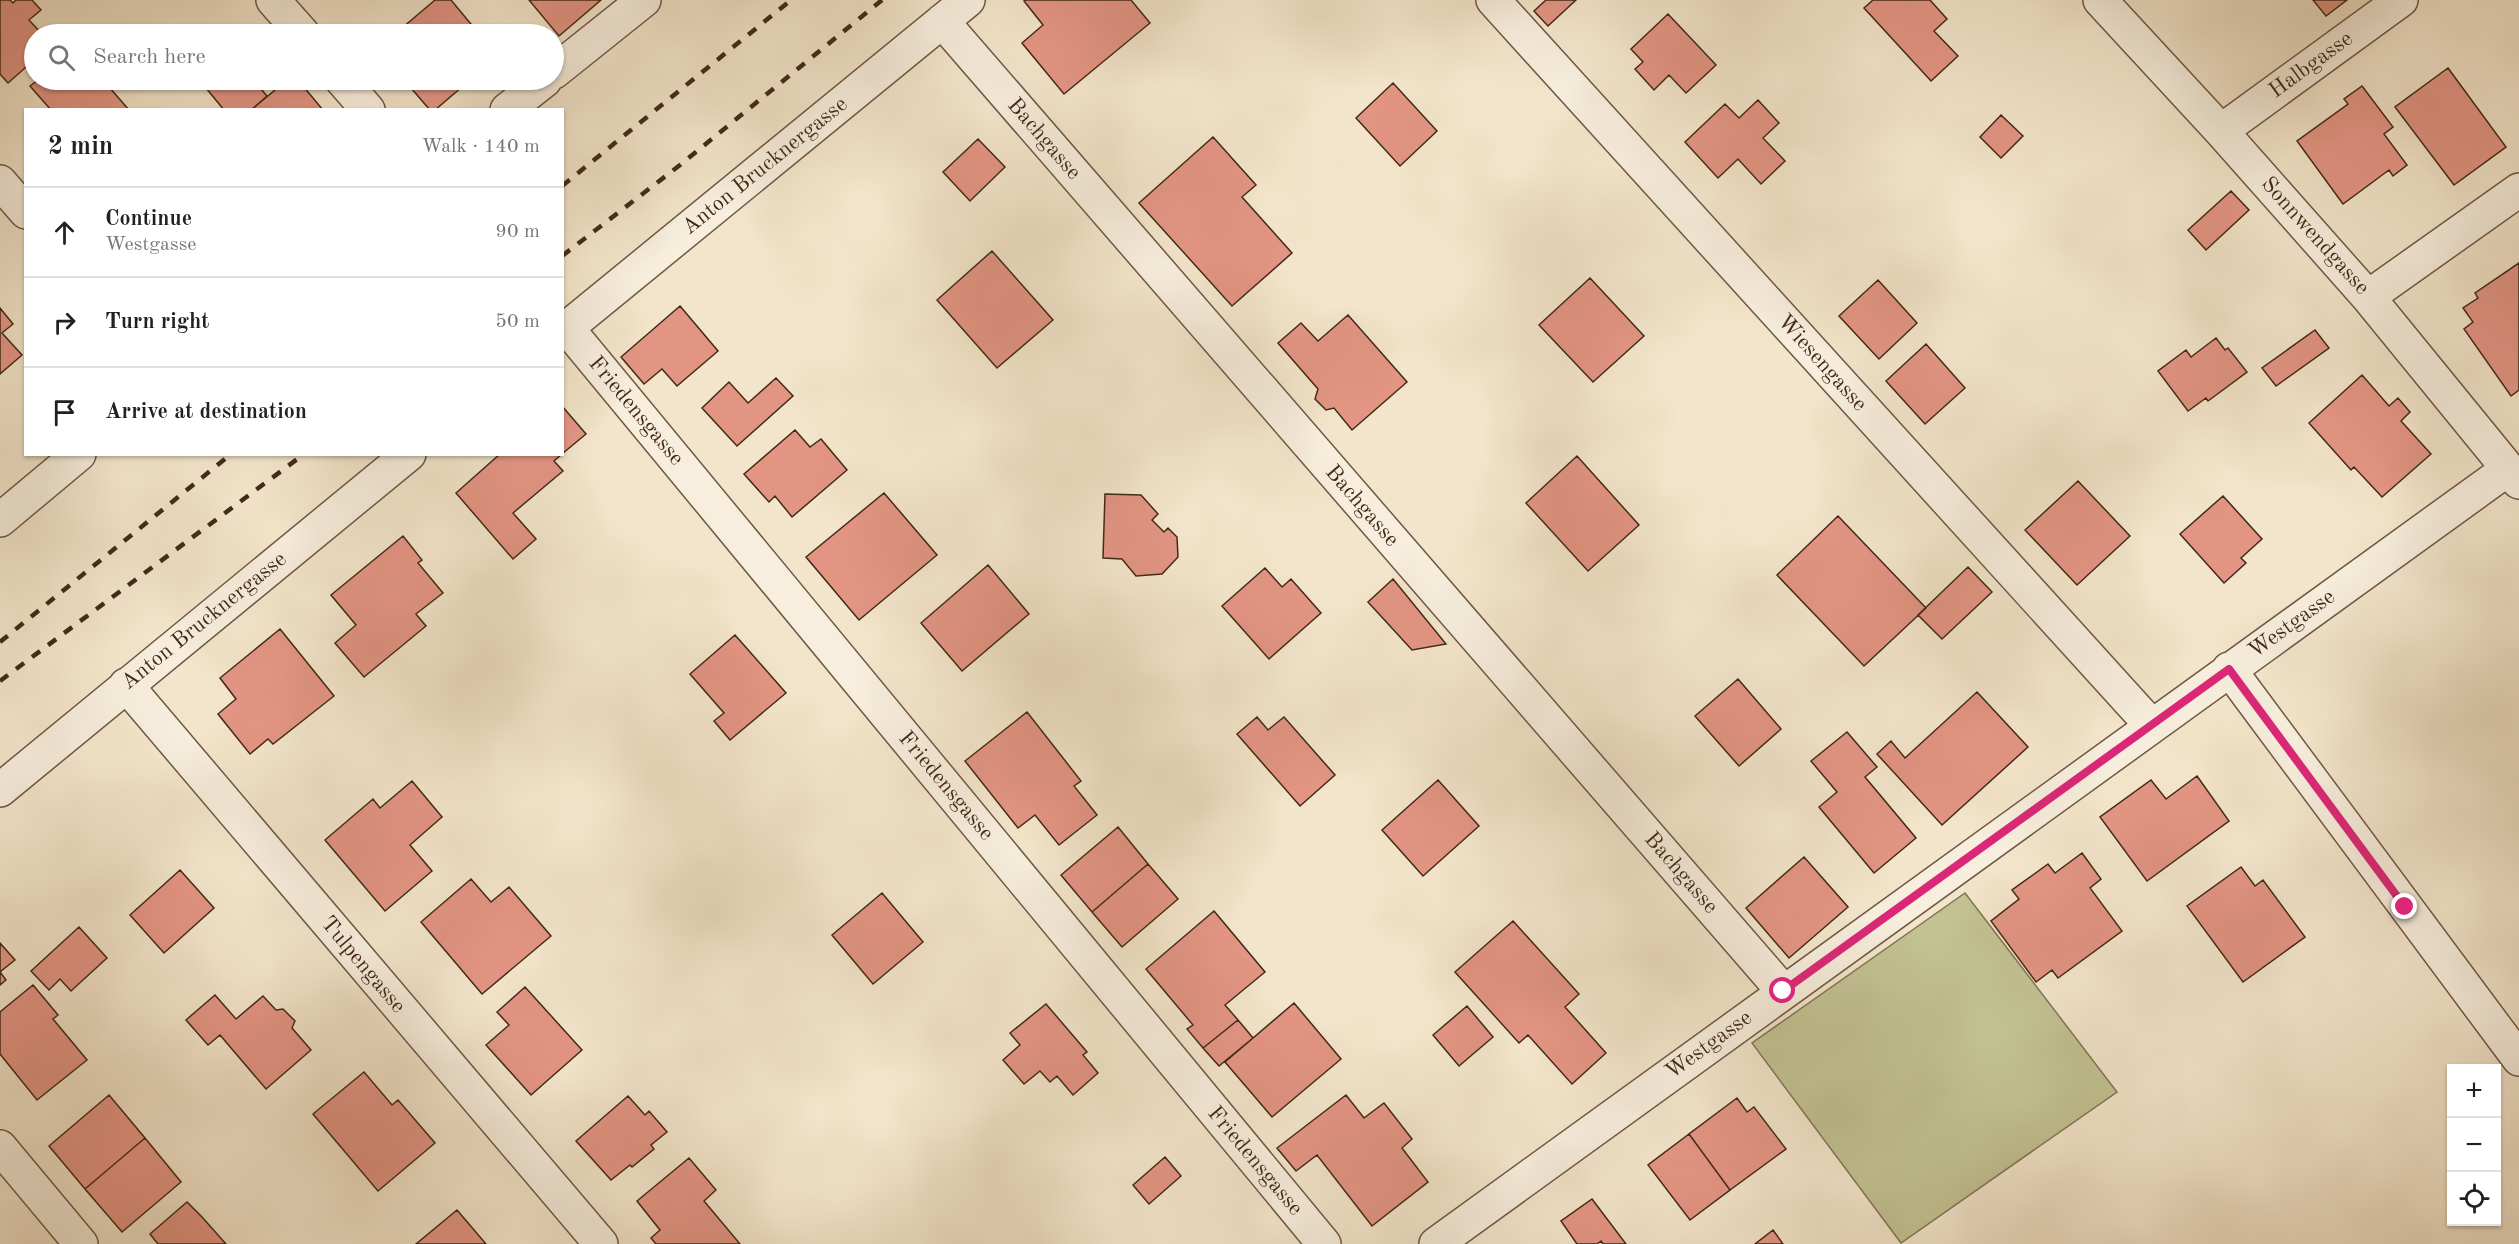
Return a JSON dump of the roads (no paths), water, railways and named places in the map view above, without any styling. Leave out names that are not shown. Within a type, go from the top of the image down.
[{"type":"street","points":[[273,0],[294,24]]},
{"type":"street","points":[[564,64],[644,0]]},
{"type":"street","name":"Anton Brucknergasse","points":[[565,330],[968,0]]},
{"type":"street","name":"Wiesengasse","points":[[1493,0],[2151,725]]},
{"type":"street","name":"Sonnwendgasse","points":[[2100,0],[2221,131],[2368,297],[2513,476]]},
{"type":"street","name":"Halbgasse","points":[[2221,131],[2401,0]]},
{"type":"street","name":"Bachgasse","points":[[942,21],[1783,991]]},
{"type":"street","points":[[351,90],[366,108]]},
{"type":"street","points":[[509,108],[532,90]]},
{"type":"street","points":[[0,182],[24,210]]},
{"type":"street","points":[[2368,297],[2519,190]]},
{"type":"street","name":"Friedensgasse","points":[[565,330],[1324,1244]]},
{"type":"street","points":[[0,520],[77,456]]},
{"type":"street","name":"Anton Brucknergasse","points":[[0,790],[407,456]]},
{"type":"street","name":"Westgasse","points":[[1436,1244],[2229,669],[2513,476]]},
{"type":"street","points":[[2229,669],[2519,1059]]},
{"type":"street","name":"Tulpengasse","points":[[126,685],[601,1244]]},
{"type":"street","points":[[0,1147],[81,1244]]},
{"type":"railway","points":[[564,184],[791,0]]},
{"type":"railway","points":[[564,254],[680,165],[882,0]]},
{"type":"railway","points":[[0,642],[229,456]]},
{"type":"railway","points":[[0,681],[301,456]]}]
